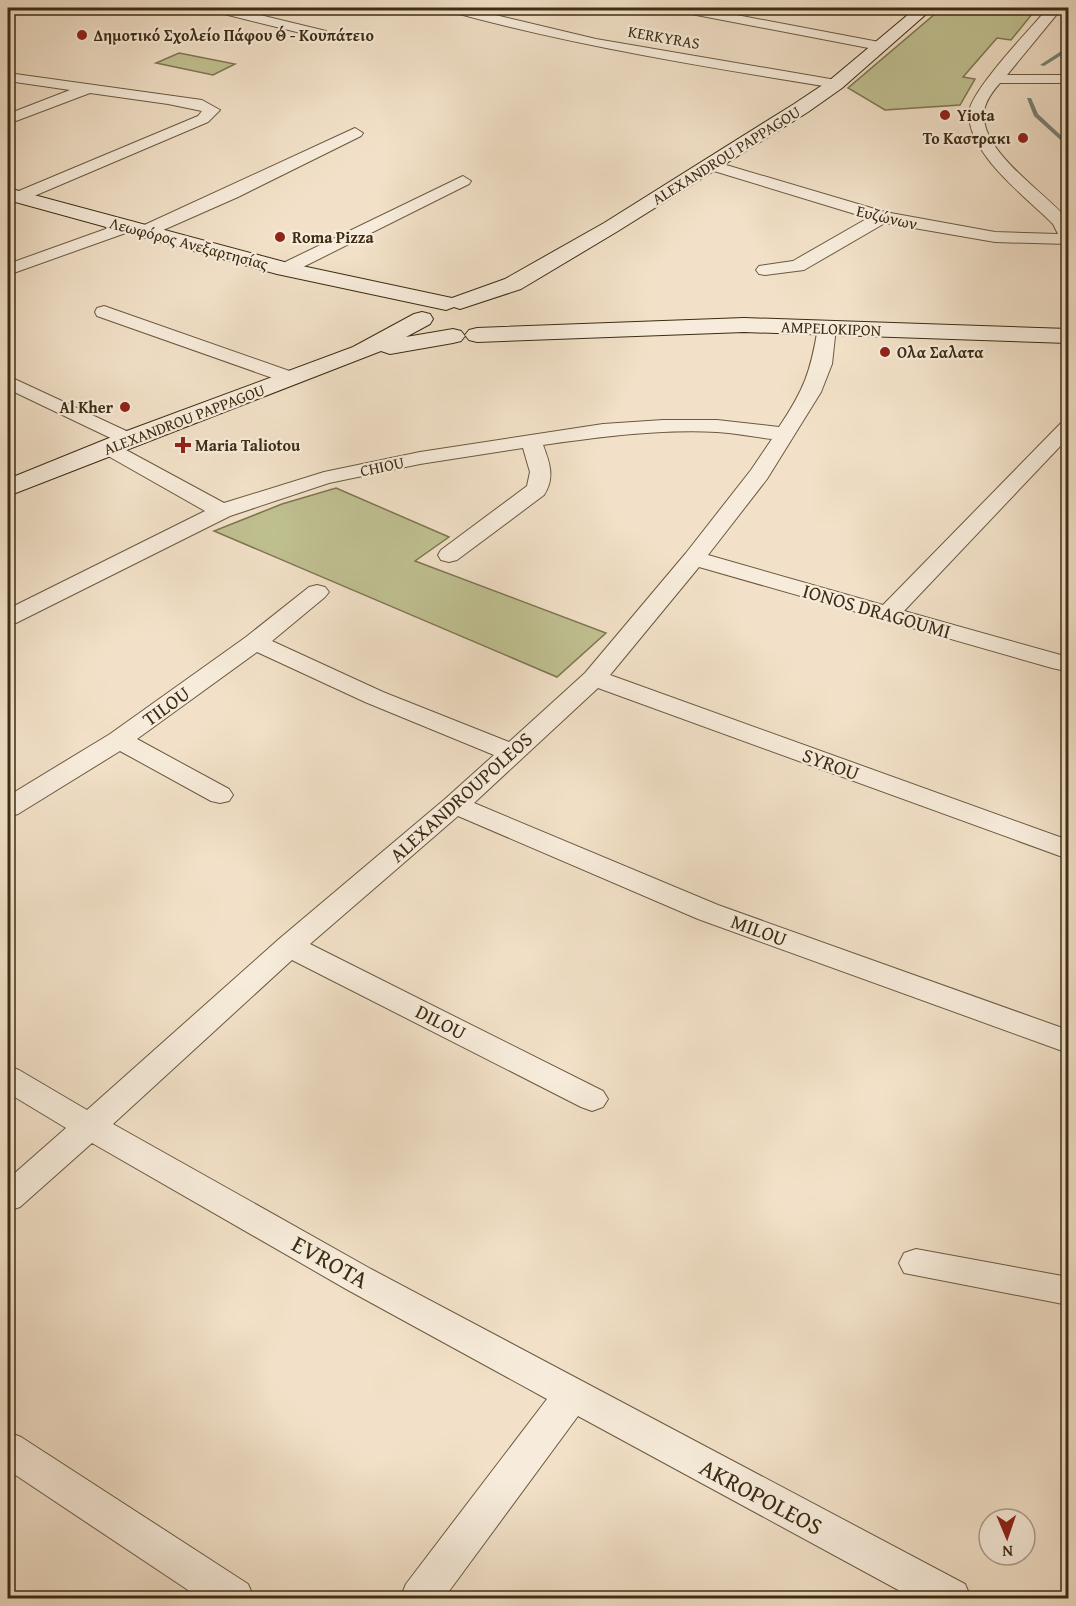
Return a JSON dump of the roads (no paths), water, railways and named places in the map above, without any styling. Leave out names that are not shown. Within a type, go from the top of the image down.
[{"type":"street","points":[[217,8],[321,34]]},
{"type":"street","points":[[241,14],[255,8]]},
{"type":"street","name":"KERKYRAS","points":[[453,8],[569,38],[836,84]]},
{"type":"street","points":[[681,8],[879,46]]},
{"type":"street","name":"ALEXANDROU PAPPAGOU","points":[[10,484],[361,352],[422,319],[428,310],[513,284],[710,165],[836,84],[925,8]]},
{"type":"street","points":[[1068,9],[1056,8],[983,94],[976,112],[981,138],[993,155],[1061,222],[1068,238]]},
{"type":"street","points":[[8,77],[172,99],[202,105],[212,110],[203,119],[11,195]]},
{"type":"street","points":[[996,79],[1068,79]]},
{"type":"street","points":[[8,119],[87,89]]},
{"type":"street","points":[[8,270],[137,229],[232,193],[355,133]]},
{"type":"street","name":"Ευζώνων","points":[[710,165],[882,217],[995,237],[1068,238]]},
{"type":"street","points":[[285,269],[463,181]]},
{"type":"street","name":"Λεωφόρος Ανεξαρτησίας","points":[[11,195],[285,269],[370,289],[453,302],[481,303],[498,311]]},
{"type":"street","points":[[765,270],[798,266],[882,217]]},
{"type":"street","name":"ALEXANDROU PAPPAGOU","points":[[477,335],[495,328],[500,323],[498,311],[513,284]]},
{"type":"street","name":"Λεωφόρος Ανεξαρτησίας","points":[[370,289],[422,319],[428,329],[453,336]]},
{"type":"street","name":"AMPELOKIPON","points":[[498,311],[539,322],[594,330]]},
{"type":"street","points":[[104,312],[291,378]]},
{"type":"street","name":"AMPELOKIPON","points":[[453,336],[744,326],[1068,336]]},
{"type":"street","name":"ALEXANDROUPOLEOS","points":[[8,1198],[289,945],[455,805],[594,678],[759,474],[815,383],[822,364],[827,327]]},
{"type":"street","name":"ALEXANDROU PAPPAGOU","points":[[361,352],[453,336]]},
{"type":"street","points":[[8,382],[118,443],[222,511]]},
{"type":"street","name":"CHIOU","points":[[8,618],[222,511],[324,478],[420,458],[603,430],[663,426],[717,426],[784,434]]},
{"type":"street","points":[[887,614],[1068,427]]},
{"type":"street","points":[[449,555],[536,490],[541,475],[531,441]]},
{"type":"street","name":"IONOS DRAGOUMI","points":[[693,558],[1061,663]]},
{"type":"street","name":"TILOU","points":[[8,808],[119,740],[255,642],[317,592]]},
{"type":"street","points":[[255,642],[374,697],[511,752]]},
{"type":"street","name":"SYROU","points":[[594,678],[1068,849]]},
{"type":"street","points":[[119,740],[220,795]]},
{"type":"street","name":"MILOU","points":[[455,805],[708,912],[1068,1042]]},
{"type":"street","name":"DILOU","points":[[289,945],[592,1099]]},
{"type":"street","name":"EVROTA","points":[[8,1078],[89,1127],[571,1396]]},
{"type":"street","points":[[916,1263],[1068,1291]]},
{"type":"street","points":[[420,1599],[571,1396]]},
{"type":"street","name":"AKROPOLEOS","points":[[571,1396],[951,1599]]},
{"type":"street","points":[[8,1449],[234,1599]]},
{"type":"waterway","points":[[1042,65],[1068,49]]},
{"type":"waterway","points":[[1029,99],[1036,115],[1068,144]]},
{"type":"place","name":"Δημοτικό Σχολείο Πάφου Θ΄ - Κουπάτειο","points":[[82,35]]},
{"type":"place","name":"Yiota","points":[[945,115]]},
{"type":"place","name":"Το Καστρακι","points":[[1023,138]]},
{"type":"place","name":"Roma Pizza","points":[[280,237]]},
{"type":"place","name":"Ολα Σαλατα","points":[[885,352]]},
{"type":"place","name":"Al Kher","points":[[125,407]]},
{"type":"place","name":"Maria Taliotou","points":[[183,445]]}]
